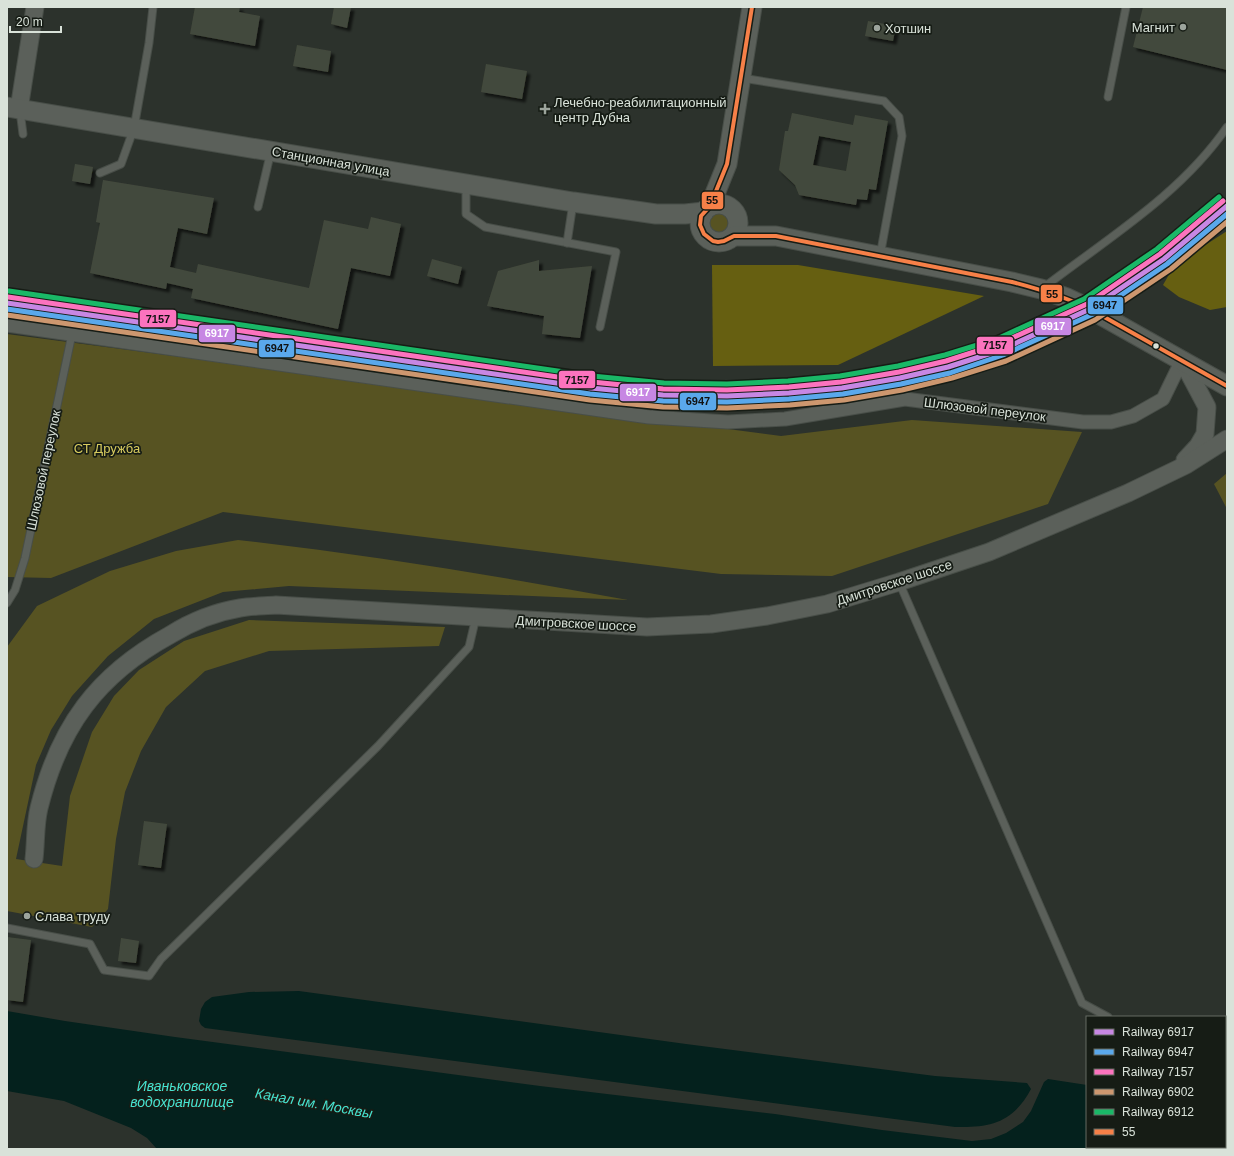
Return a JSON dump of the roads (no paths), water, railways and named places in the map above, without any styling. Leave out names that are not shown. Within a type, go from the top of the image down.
[{"type":"main road","points":[[752,7],[727,164],[705,216],[708,238],[718,242],[734,236],[776,236]]},
{"type":"main road","name":"Станционная улица","points":[[13,108],[573,202],[656,214],[705,216]]},
{"type":"main road","points":[[727,164],[738,226],[734,236]]},
{"type":"main road","points":[[705,216],[715,204],[725,204],[762,231],[776,236],[1041,289],[1067,298],[1090,309],[1227,386]]},
{"type":"street","points":[[13,108],[35,7]]},
{"type":"street","name":"Шлюзовой переулок","points":[[7,325],[649,417],[728,422],[785,419],[905,399],[1083,422],[1111,422],[1133,416],[1162,399],[1182,360]]},
{"type":"street","points":[[1177,470],[1198,446],[1205,434],[1207,407],[1182,360]]},
{"type":"street","name":"Дмитровское шоссе","points":[[34,859],[39,809],[50,771],[63,741],[79,713],[96,691],[120,667],[148,646],[179,629],[208,616],[240,608],[276,605],[647,627],[711,624],[767,616],[826,604],[899,582],[989,552],[1128,493],[1177,470],[1227,439]]},
{"type":"lane","points":[[100,173],[121,164],[134,128],[149,43],[153,7]]},
{"type":"lane","points":[[1108,97],[1126,7]]},
{"type":"lane","points":[[741,78],[884,101],[899,117],[902,136],[880,256]]},
{"type":"lane","points":[[13,108],[23,134]]},
{"type":"lane","points":[[1041,289],[1156,203],[1188,174],[1227,127]]},
{"type":"lane","points":[[258,207],[271,151]]},
{"type":"lane","points":[[466,183],[466,214],[485,227],[616,252],[600,327]]},
{"type":"lane","points":[[567,242],[573,202]]},
{"type":"lane","name":"Шлюзовой переулок","points":[[7,603],[15,590],[25,558],[72,334]]},
{"type":"lane","points":[[899,582],[1082,1003],[1106,1016]]},
{"type":"lane","points":[[7,928],[90,944],[104,970],[149,976],[161,959],[372,752],[468,647],[476,617]]},
{"type":"water","points":[[299,991],[686,1044],[935,1076],[1027,1083],[1031,1089],[1016,1109],[999,1121],[979,1126],[955,1127],[205,1028],[199,1021],[201,1009],[205,1002],[212,997],[249,992]]},
{"type":"water","name":"Иваньковское водохранилище","points":[[7,1011],[175,1037],[540,1086],[775,1114],[882,1130],[972,1141],[991,1139],[1006,1133],[1023,1122],[1031,1111],[1044,1082],[1048,1079],[1086,1085],[1086,1148],[1226,1148],[1227,1091],[1227,1149],[157,1149],[147,1138],[131,1128],[64,1101],[7,1091]]},
{"type":"rail line","name":"6912","points":[[9,291],[592,376],[664,383],[727,384],[788,381],[840,376],[898,366],[945,355],[997,339],[1084,299],[1157,249],[1219,197]]},
{"type":"rail line","name":"7157","points":[[8,297],[592,382],[663,389],[727,390],[789,387],[841,382],[899,372],[946,361],[999,344],[1087,304],[1160,254],[1223,201]]},
{"type":"rail line","name":"6917","points":[[7,303],[591,388],[663,395],[727,396],[789,393],[842,388],[900,378],[948,367],[1001,350],[1090,309],[1164,259],[1227,206]]},
{"type":"rail line","name":"6947","points":[[7,309],[590,394],[663,401],[727,402],[789,399],[843,394],[901,384],[950,373],[1003,355],[1093,314],[1167,264],[1227,214]]},
{"type":"rail line","name":"6902","points":[[7,315],[590,400],[663,407],[727,408],[790,405],[844,400],[902,390],[952,378],[1006,361],[1095,320],[1171,269],[1227,222]]},
{"type":"place","name":"Магнит","points":[[1183,27]]},
{"type":"place","name":"Хотшин","points":[[877,28]]},
{"type":"place","name":"Лечебно-реабилитационный центр Дубна","points":[[545,109]]},
{"type":"place","name":"Слава труду","points":[[27,916]]},
{"type":"park label","name":"СТ Дружба","points":[[107,448]]},
{"type":"water label","name":"Канал им. Москвы","points":[[314,1103]]}]
